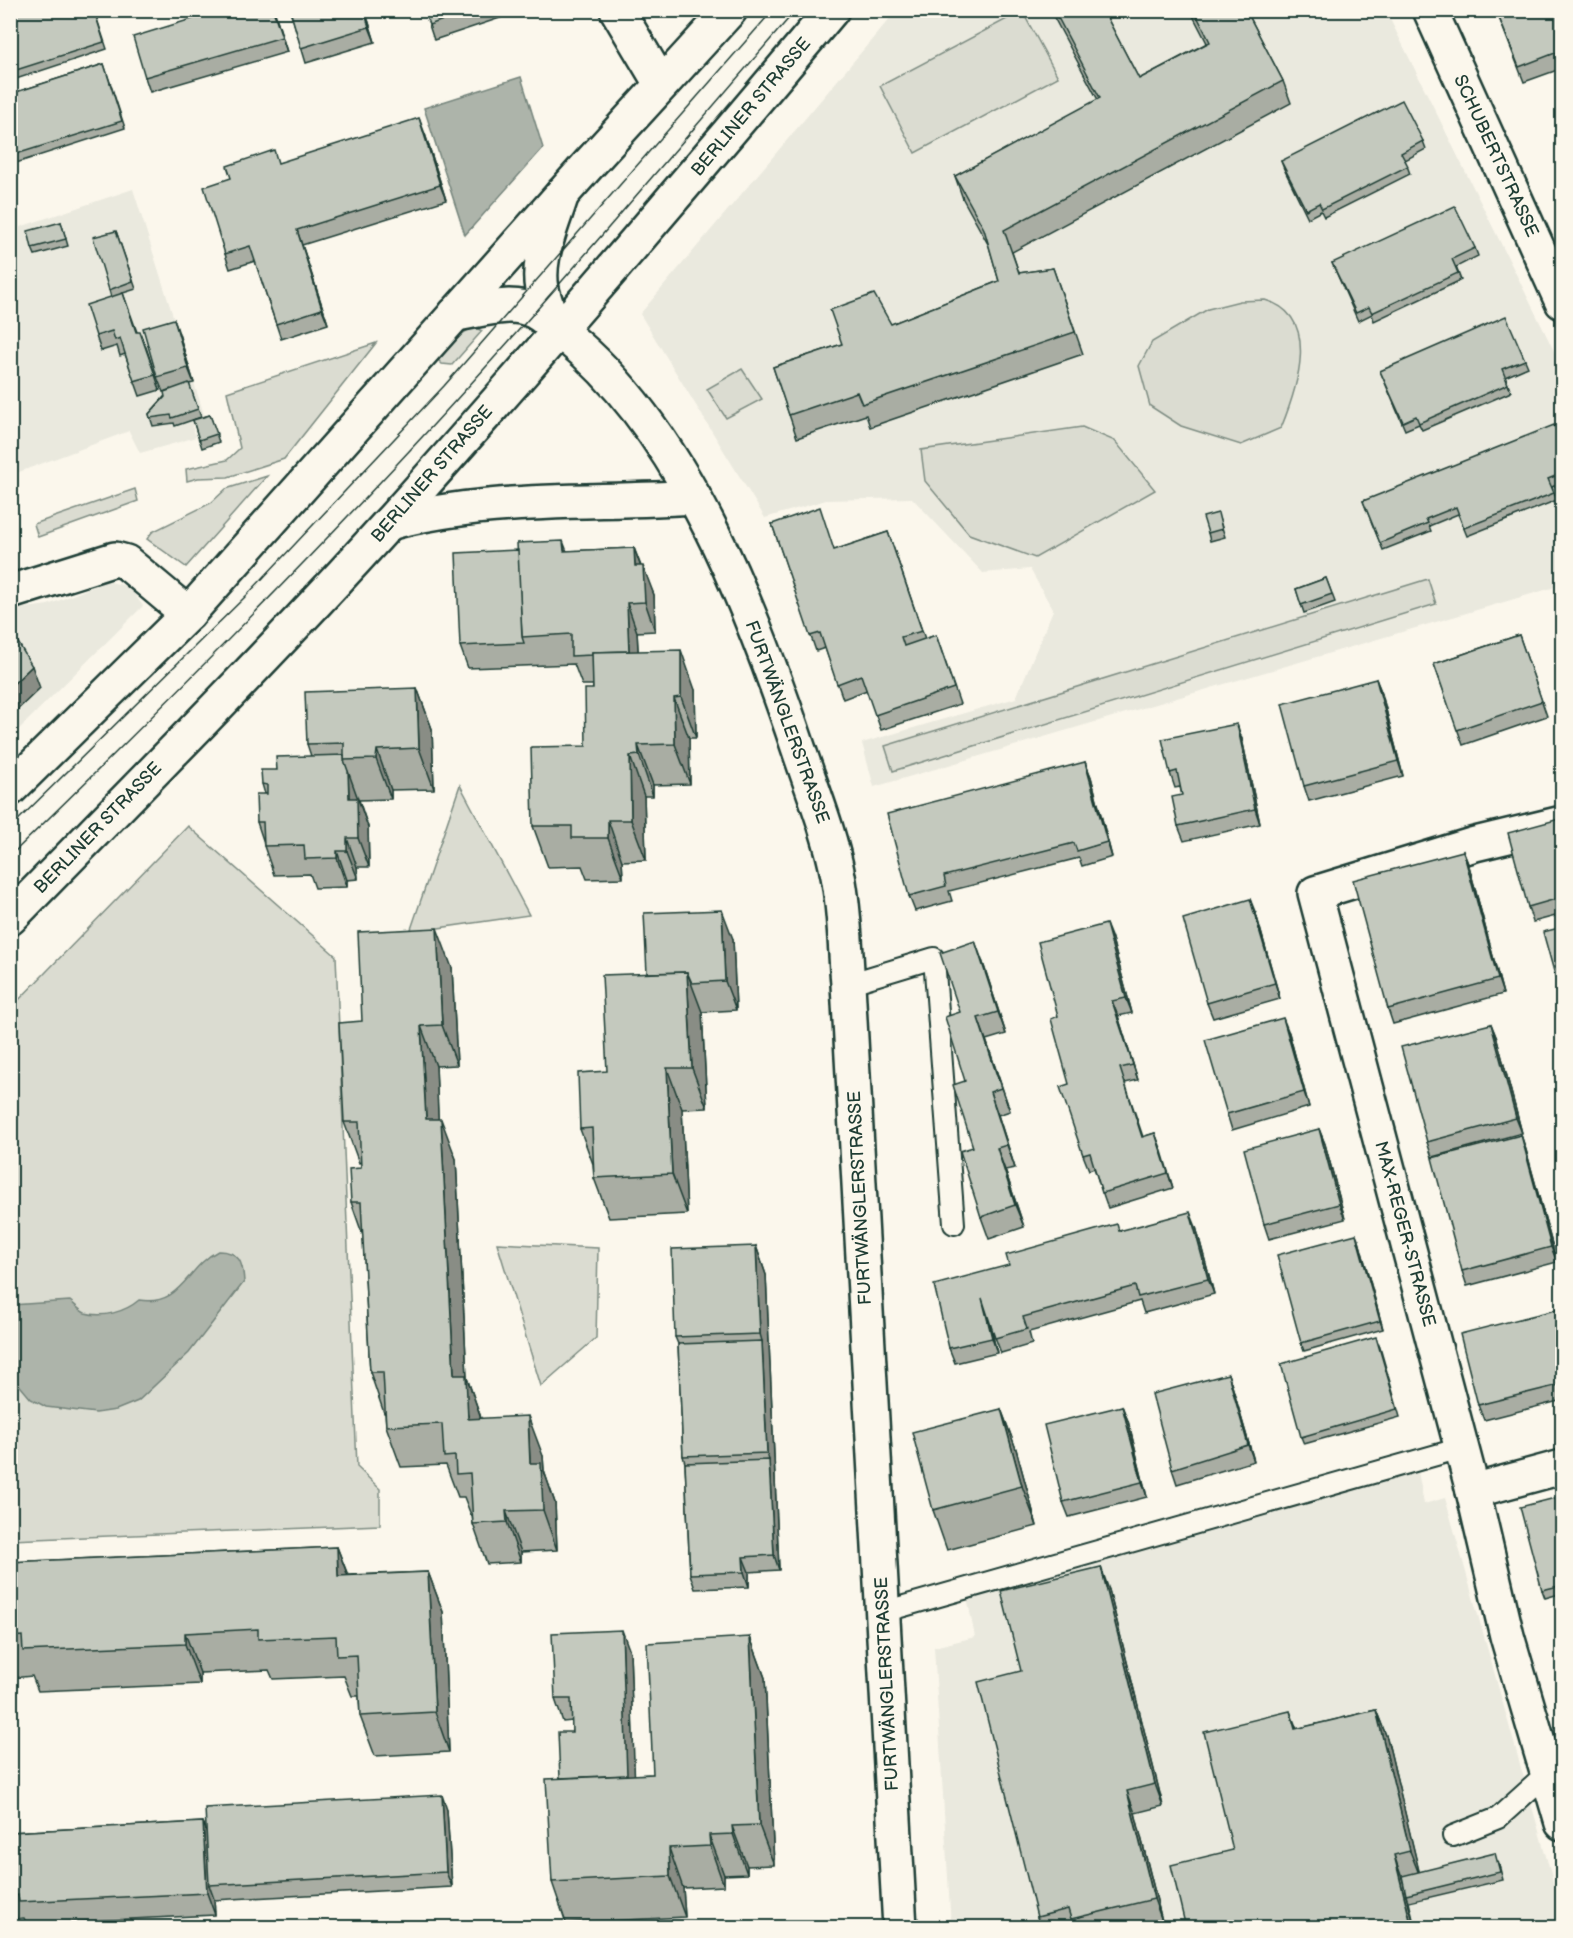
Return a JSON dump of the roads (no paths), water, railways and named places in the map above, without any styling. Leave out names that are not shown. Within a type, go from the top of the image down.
[{"type":"street","points":[[617,10],[661,84]]},
{"type":"street","points":[[10,789],[188,614],[562,194],[730,10]]},
{"type":"street","name":"BERLINER STRASSE","points":[[10,918],[287,633],[389,523],[559,331],[832,10]]},
{"type":"street","name":"SCHUBERTSTRASSE","points":[[1430,10],[1563,302]]},
{"type":"street","name":"FURTWÄNGLERSTRASSE","points":[[559,331],[544,300],[540,278],[542,259],[562,194]]},
{"type":"street","name":"FURTWÄNGLERSTRASSE","points":[[455,314],[515,305],[534,311],[615,381],[665,448],[694,497],[764,645],[824,825],[838,877],[848,984],[900,1928]]},
{"type":"street","points":[[389,523],[429,512],[475,507],[694,497]]},
{"type":"street","points":[[19,589],[114,559],[126,562],[188,614]]},
{"type":"street","name":"MAX-REGER-STRASSE","points":[[1563,823],[1475,843],[1315,893],[1473,1491],[1507,1636],[1563,1823]]},
{"type":"street","points":[[1473,1491],[1563,1467]]},
{"type":"lane","points":[[848,984],[934,958],[954,1224]]},
{"type":"lane","points":[[883,1612],[1461,1448]]},
{"type":"lane","points":[[1453,1836],[1498,1818],[1548,1773]]},
{"type":"tram line","points":[[10,828],[247,595],[444,386],[773,10]]},
{"type":"tram line","points":[[10,856],[206,662],[397,464],[549,296],[796,10]]}]
